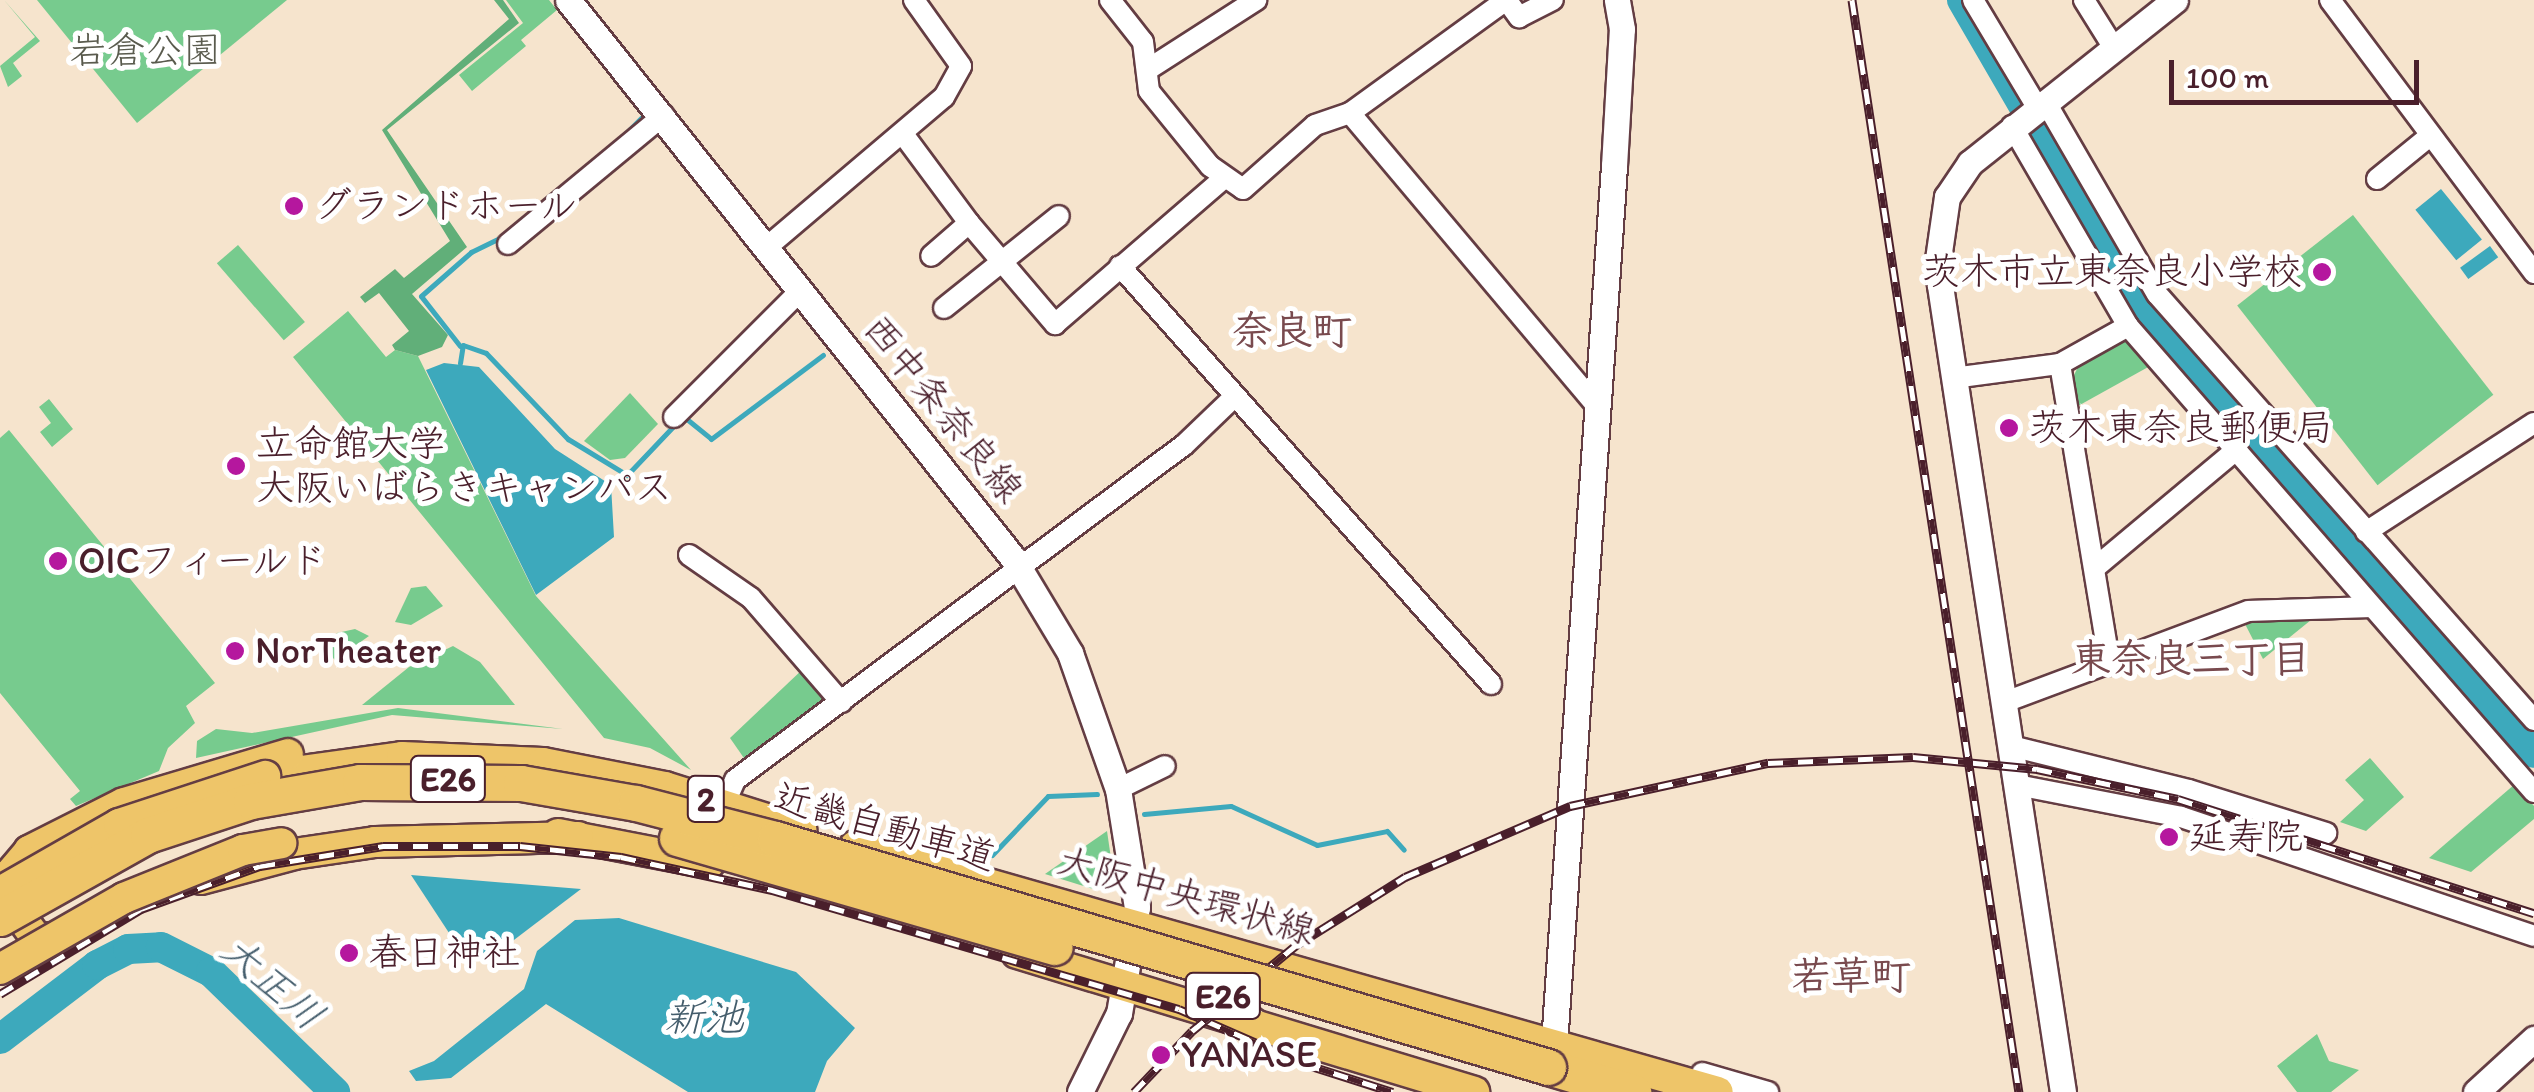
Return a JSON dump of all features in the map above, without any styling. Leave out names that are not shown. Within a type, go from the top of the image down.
[{"type":"highway","name":"近畿自動車道","points":[[0,918],[148,836],[250,801],[412,779],[522,783],[636,803],[775,839],[1634,1092]]},
{"type":"highway","name":"近畿自動車道","points":[[0,945],[102,883],[254,825],[364,805],[516,806],[691,841],[1549,1092]]},
{"type":"main road","points":[[578,836],[374,842],[294,854],[205,878],[48,942],[18,917],[3,878],[29,851],[124,802],[256,760],[337,745],[419,739],[533,746],[638,764],[665,787]]},
{"type":"main road","name":"大阪中央環状線","points":[[3,878],[119,824],[265,776],[320,765],[445,756],[543,763],[665,787],[1133,939],[1554,1044],[1718,1092]]},
{"type":"main road","name":"2","points":[[0,969],[124,898],[243,850],[420,825],[578,836],[728,868],[1474,1092]]},
{"type":"street","name":"西中条奈良線","points":[[568,0],[664,115],[1019,566],[1070,653],[1118,789],[1133,939],[1125,986],[1080,1092]]},
{"type":"street","points":[[767,247],[944,98],[962,66],[914,0]]},
{"type":"street","points":[[1110,0],[1143,42],[1149,91],[1224,178],[1243,190],[1315,125],[1350,114],[1507,1],[1519,17],[1553,0]]},
{"type":"street","points":[[1147,70],[1256,0]]},
{"type":"street","points":[[1617,0],[1622,28],[1554,1044],[1610,1046],[1768,1092]]},
{"type":"street","points":[[1973,0],[2156,294],[2534,720]]},
{"type":"street","points":[[2084,0],[2114,48]]},
{"type":"street","points":[[2062,1092],[1937,266],[1948,197],[1970,163],[2175,0]]},
{"type":"street","points":[[2330,0],[2534,274]]},
{"type":"street","points":[[1350,114],[1598,408]]},
{"type":"street","points":[[508,244],[664,115]]},
{"type":"street","points":[[2014,125],[2128,326],[2534,792]]},
{"type":"street","points":[[903,134],[969,223],[1054,324],[1224,178]]},
{"type":"street","points":[[2377,179],[2430,136]]},
{"type":"street","points":[[944,308],[1059,216]]},
{"type":"street","points":[[931,256],[969,223]]},
{"type":"street","points":[[1120,266],[1232,399],[1314,481],[1491,684]]},
{"type":"street","points":[[674,417],[800,291]]},
{"type":"street","points":[[1953,378],[2060,364],[2128,326]]},
{"type":"street","points":[[2060,364],[2110,665]]},
{"type":"street","points":[[724,805],[735,780],[1184,444],[1232,399]]},
{"type":"street","points":[[2366,532],[2534,423]]},
{"type":"street","points":[[2096,567],[2237,449]]},
{"type":"street","points":[[689,556],[751,598],[841,702]]},
{"type":"street","points":[[2004,702],[2250,611],[2370,607]]},
{"type":"street","points":[[2012,746],[2189,790],[2326,834]]},
{"type":"street","points":[[1118,789],[1165,766]]},
{"type":"street","points":[[2017,785],[2181,818],[2534,936]]},
{"type":"street","points":[[2181,818],[2189,790]]},
{"type":"street","points":[[1133,939],[1210,979],[1274,1035]]},
{"type":"street","points":[[2476,1092],[2534,1039]]},
{"type":"green space","points":[[4,0],[40,41],[13,63],[22,76],[8,87],[0,66],[35,37]]},
{"type":"green space","name":"岩倉公園","points":[[37,0],[287,0],[137,123]]},
{"type":"green space","points":[[494,0],[503,0],[519,23],[387,130],[467,247],[412,294],[448,335],[442,347],[418,356],[395,350],[392,345],[409,331],[379,293],[365,303],[360,297],[395,269],[404,278],[450,241],[382,130],[509,19]]},
{"type":"green space","points":[[506,0],[549,0],[557,10],[521,40],[526,46],[472,91],[459,75],[523,23]]},
{"type":"green space","points":[[2353,215],[2493,395],[2378,485],[2237,306]]},
{"type":"green space","points":[[238,245],[305,322],[284,340],[217,263]]},
{"type":"green space","points":[[348,311],[386,357],[395,350],[418,356],[536,596],[691,770],[650,748],[604,738],[293,357]]},
{"type":"green space","points":[[2116,341],[2129,342],[2150,366],[2078,406],[2073,377],[2080,363]]},
{"type":"green space","points":[[630,393],[658,424],[625,458],[610,460],[584,441]]},
{"type":"green space","points":[[49,399],[73,429],[52,447],[40,432],[51,423],[39,407]]},
{"type":"green space","name":"OICフィールド","points":[[9,430],[215,683],[186,706],[195,723],[168,748],[159,771],[76,806],[70,799],[80,791],[0,693],[0,438]]},
{"type":"green space","points":[[426,586],[443,606],[411,625],[395,622],[411,588]]},
{"type":"green space","points":[[2260,618],[2311,620],[2263,659],[2245,624]]},
{"type":"green space","points":[[355,629],[369,636],[335,660],[325,650],[337,633]]},
{"type":"green space","points":[[453,646],[480,662],[515,705],[362,705],[409,667]]},
{"type":"green space","points":[[804,668],[824,692],[823,703],[746,761],[730,738]]},
{"type":"green space","points":[[398,708],[563,729],[392,715],[196,758],[197,741],[216,729],[252,733]]},
{"type":"green space","points":[[2370,758],[2404,797],[2366,831],[2340,822],[2364,800],[2345,780]]},
{"type":"green space","points":[[2515,784],[2534,806],[2534,819],[2471,872],[2429,858]]},
{"type":"green space","points":[[1107,831],[1113,872],[1093,889],[1045,874]]},
{"type":"green space","points":[[2317,1034],[2329,1061],[2359,1070],[2331,1092],[2297,1092],[2277,1066]]},
{"type":"water","points":[[2441,189],[2482,240],[2456,260],[2415,210]]},
{"type":"water","points":[[2490,246],[2498,257],[2468,279],[2460,268]]},
{"type":"water","points":[[444,363],[479,367],[555,449],[611,485],[614,537],[536,595],[426,370]]},
{"type":"water","points":[[411,875],[581,889],[485,962],[455,942]]},
{"type":"water","name":"新池","points":[[619,918],[796,972],[855,1028],[827,1061],[815,1092],[688,1092],[546,1004],[451,1078],[416,1081],[409,1071],[434,1061],[524,989],[537,951],[575,920]]},
{"type":"waterway","points":[[1962,0],[2143,312],[2534,753]]},
{"type":"waterway","points":[[623,136],[644,115]]},
{"type":"waterway","points":[[460,346],[421,296],[471,252],[504,236]]},
{"type":"waterway","points":[[460,363],[463,345],[486,353],[568,439],[627,475],[683,416],[711,439],[823,355]]},
{"type":"waterway","points":[[992,855],[1048,796],[1097,794]]},
{"type":"waterway","points":[[1144,814],[1231,806],[1317,845],[1387,831],[1404,850]]},
{"type":"waterway","name":"大正川","points":[[0,1039],[97,965],[128,949],[161,947],[211,972],[335,1092]]},
{"type":"railway","points":[[1852,0],[2019,1092]]},
{"type":"railway","points":[[1134,1092],[1192,1031],[1295,946],[1405,877],[1570,806],[1768,763],[1913,757],[2037,769],[2178,799],[2534,913]]},
{"type":"railway","points":[[0,994],[141,909],[260,866],[383,846],[520,846],[621,857],[772,890],[1179,1009],[1305,1064],[1393,1092]]},
{"type":"place","name":"グランドホール","points":[[294,206]]},
{"type":"place","name":"茨木市立東奈良小学校","points":[[2322,272]]},
{"type":"place","name":"茨木東奈良郵便局","points":[[2009,428]]},
{"type":"place","name":"立命館大学 大阪いばらきキャンパス","points":[[236,466]]},
{"type":"place","name":"OICフィールド","points":[[58,561]]},
{"type":"place","name":"NorTheater","points":[[235,651]]},
{"type":"place","name":"延寿院","points":[[2169,837]]},
{"type":"place","name":"春日神社","points":[[349,953]]},
{"type":"place","name":"YANASE","points":[[1161,1055]]},
{"type":"district","name":"奈良町","points":[[1292,330]]},
{"type":"district","name":"東奈良三丁目","points":[[2191,658]]},
{"type":"district","name":"若草町","points":[[1851,975]]}]
